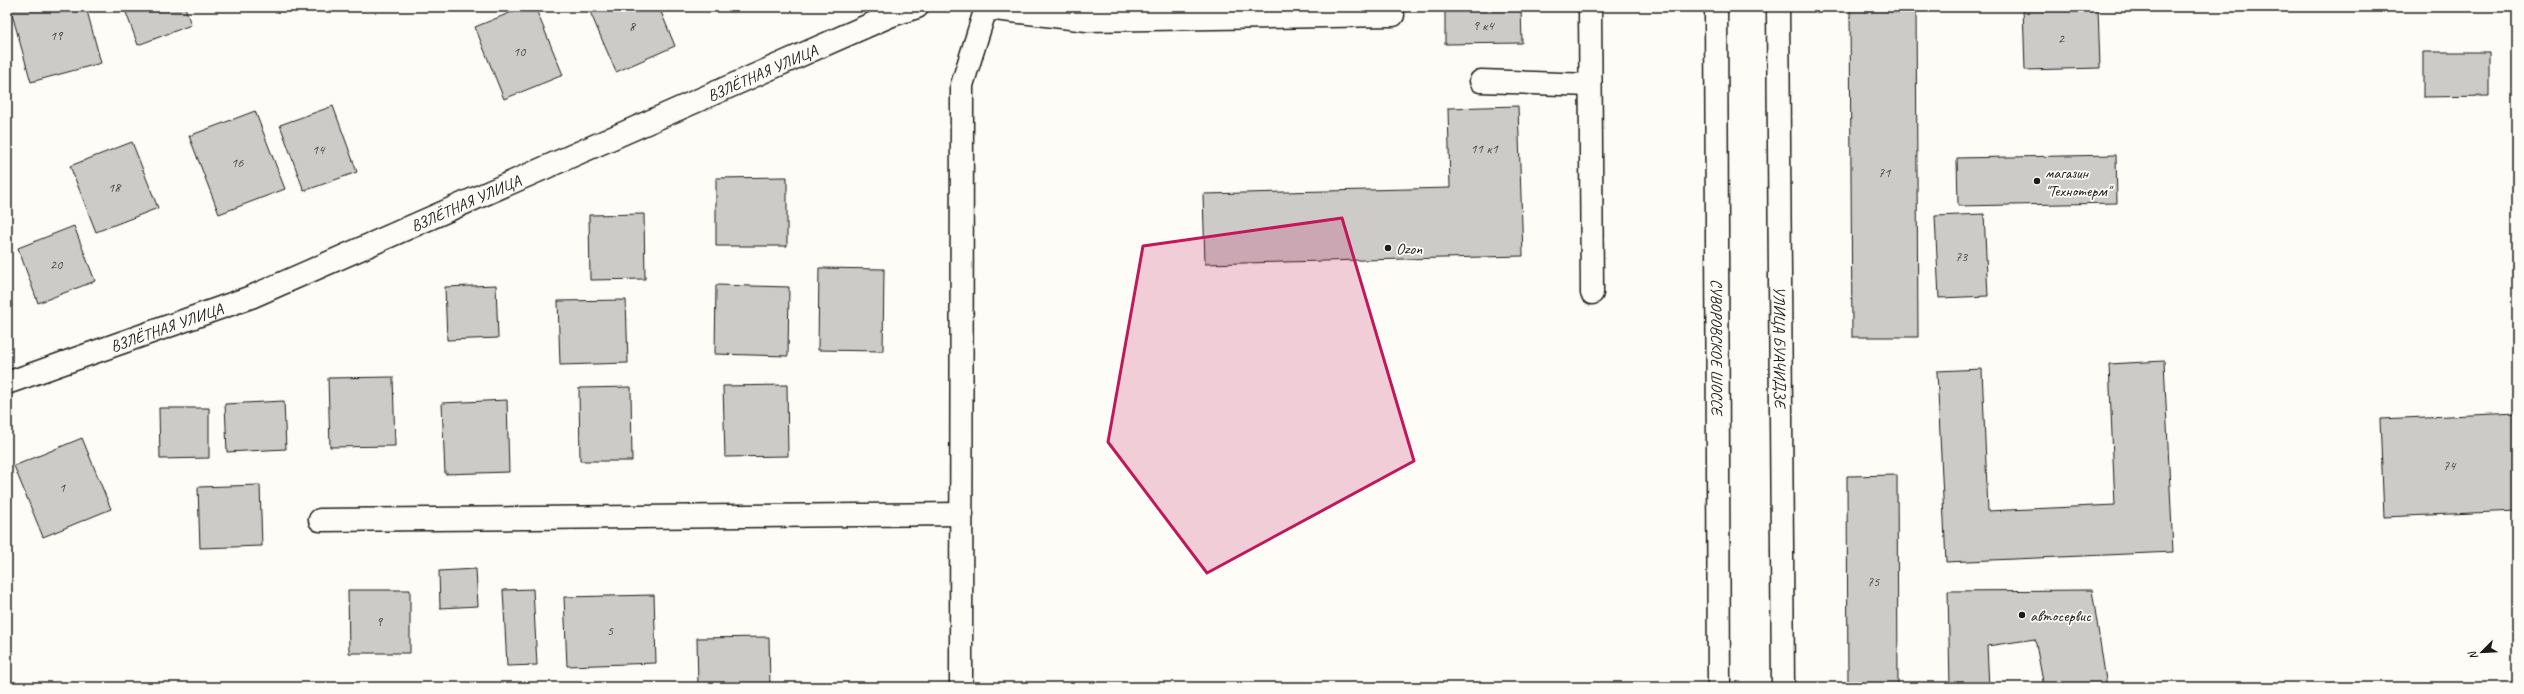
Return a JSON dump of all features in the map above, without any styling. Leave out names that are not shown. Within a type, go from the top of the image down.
[{"type":"street","name":"ВЗЛЁТНАЯ УЛИЦА","points":[[7,383],[251,297],[892,15],[917,7]]},
{"type":"street","points":[[961,687],[962,85],[984,7],[1087,20],[1393,15]]},
{"type":"street","points":[[1590,7],[1592,294]]},
{"type":"street","name":"СУВОРОВСКОЕ ШОССЕ","points":[[1716,7],[1720,687]]},
{"type":"street","name":"УЛИЦА БУАЧИДЗЕ","points":[[1778,7],[1783,687]]},
{"type":"street","points":[[1481,81],[1590,85]]},
{"type":"street","points":[[320,520],[962,514]]},
{"type":"highlighted area","points":[[1342,218],[1414,461],[1207,573],[1108,442],[1143,246]]},
{"type":"building","points":[[10,7],[86,7],[101,63],[31,82]]},
{"type":"building","points":[[124,7],[185,7],[191,25],[138,45]]},
{"type":"building","points":[[524,7],[535,7],[563,75],[504,99],[475,27]]},
{"type":"building","points":[[588,7],[659,7],[675,46],[616,72]]},
{"type":"building","points":[[1445,7],[1521,7],[1522,43],[1445,44]]},
{"type":"building","points":[[1850,7],[1916,7],[1918,337],[1852,337]]},
{"type":"building","points":[[2023,7],[2098,7],[2100,68],[2025,70]]},
{"type":"building","points":[[2423,52],[2489,52],[2489,96],[2423,97]]},
{"type":"building","points":[[333,106],[357,172],[304,191],[280,125]]},
{"type":"building","points":[[1518,106],[1523,256],[1205,264],[1203,194],[1450,188],[1448,108]]},
{"type":"building","points":[[255,111],[285,189],[219,214],[189,136]]},
{"type":"building","points":[[132,142],[158,208],[96,232],[70,166]]},
{"type":"building","name":"магазин \"Технотерм\"","points":[[2116,155],[2117,203],[1958,206],[1957,158]]},
{"type":"building","points":[[787,177],[787,246],[716,246],[716,178]]},
{"type":"building","points":[[644,214],[645,279],[590,280],[589,215]]},
{"type":"building","points":[[1984,214],[1988,296],[1939,298],[1935,216]]},
{"type":"building","points":[[74,226],[95,281],[38,303],[18,248]]},
{"type":"building","points":[[819,268],[884,269],[883,351],[818,350]]},
{"type":"building","points":[[496,285],[498,338],[447,340],[445,287]]},
{"type":"building","points":[[716,285],[789,287],[788,356],[715,354]]},
{"type":"building","points":[[626,300],[628,363],[560,365],[558,301]]},
{"type":"building","points":[[2164,361],[2173,552],[1946,562],[1937,371],[1982,369],[1988,511],[2115,505],[2109,364]]},
{"type":"building","points":[[393,377],[395,446],[330,447],[328,378]]},
{"type":"building","points":[[787,385],[788,456],[725,457],[723,386]]},
{"type":"building","points":[[631,387],[632,461],[580,461],[579,388]]},
{"type":"building","points":[[507,400],[509,472],[445,474],[442,403]]},
{"type":"building","points":[[284,401],[286,449],[227,452],[225,404]]},
{"type":"building","points":[[159,408],[209,408],[209,458],[160,459]]},
{"type":"building","points":[[2517,413],[2517,511],[2384,517],[2380,419]]},
{"type":"building","points":[[82,438],[111,509],[43,537],[14,466]]},
{"type":"building","points":[[1897,475],[1898,687],[1848,687],[1847,476]]},
{"type":"building","points":[[260,485],[262,546],[200,548],[198,487]]},
{"type":"building","points":[[476,569],[478,606],[440,608],[439,571]]},
{"type":"building","points":[[533,589],[537,665],[507,666],[503,590]]},
{"type":"building","points":[[348,590],[410,590],[410,653],[349,653]]},
{"type":"building","name":"автосервис","points":[[2092,590],[2107,687],[2044,687],[2035,639],[1987,646],[1989,687],[1950,687],[1948,591]]},
{"type":"building","points":[[654,595],[656,663],[567,666],[564,597]]},
{"type":"building","points":[[769,637],[770,687],[698,687],[697,638]]},
{"type":"place","name":"магазин \"Технотерм\"","points":[[2037,181]]},
{"type":"place","name":"Ozon","points":[[1388,248]]},
{"type":"place","name":"автосервис","points":[[2022,615]]}]
